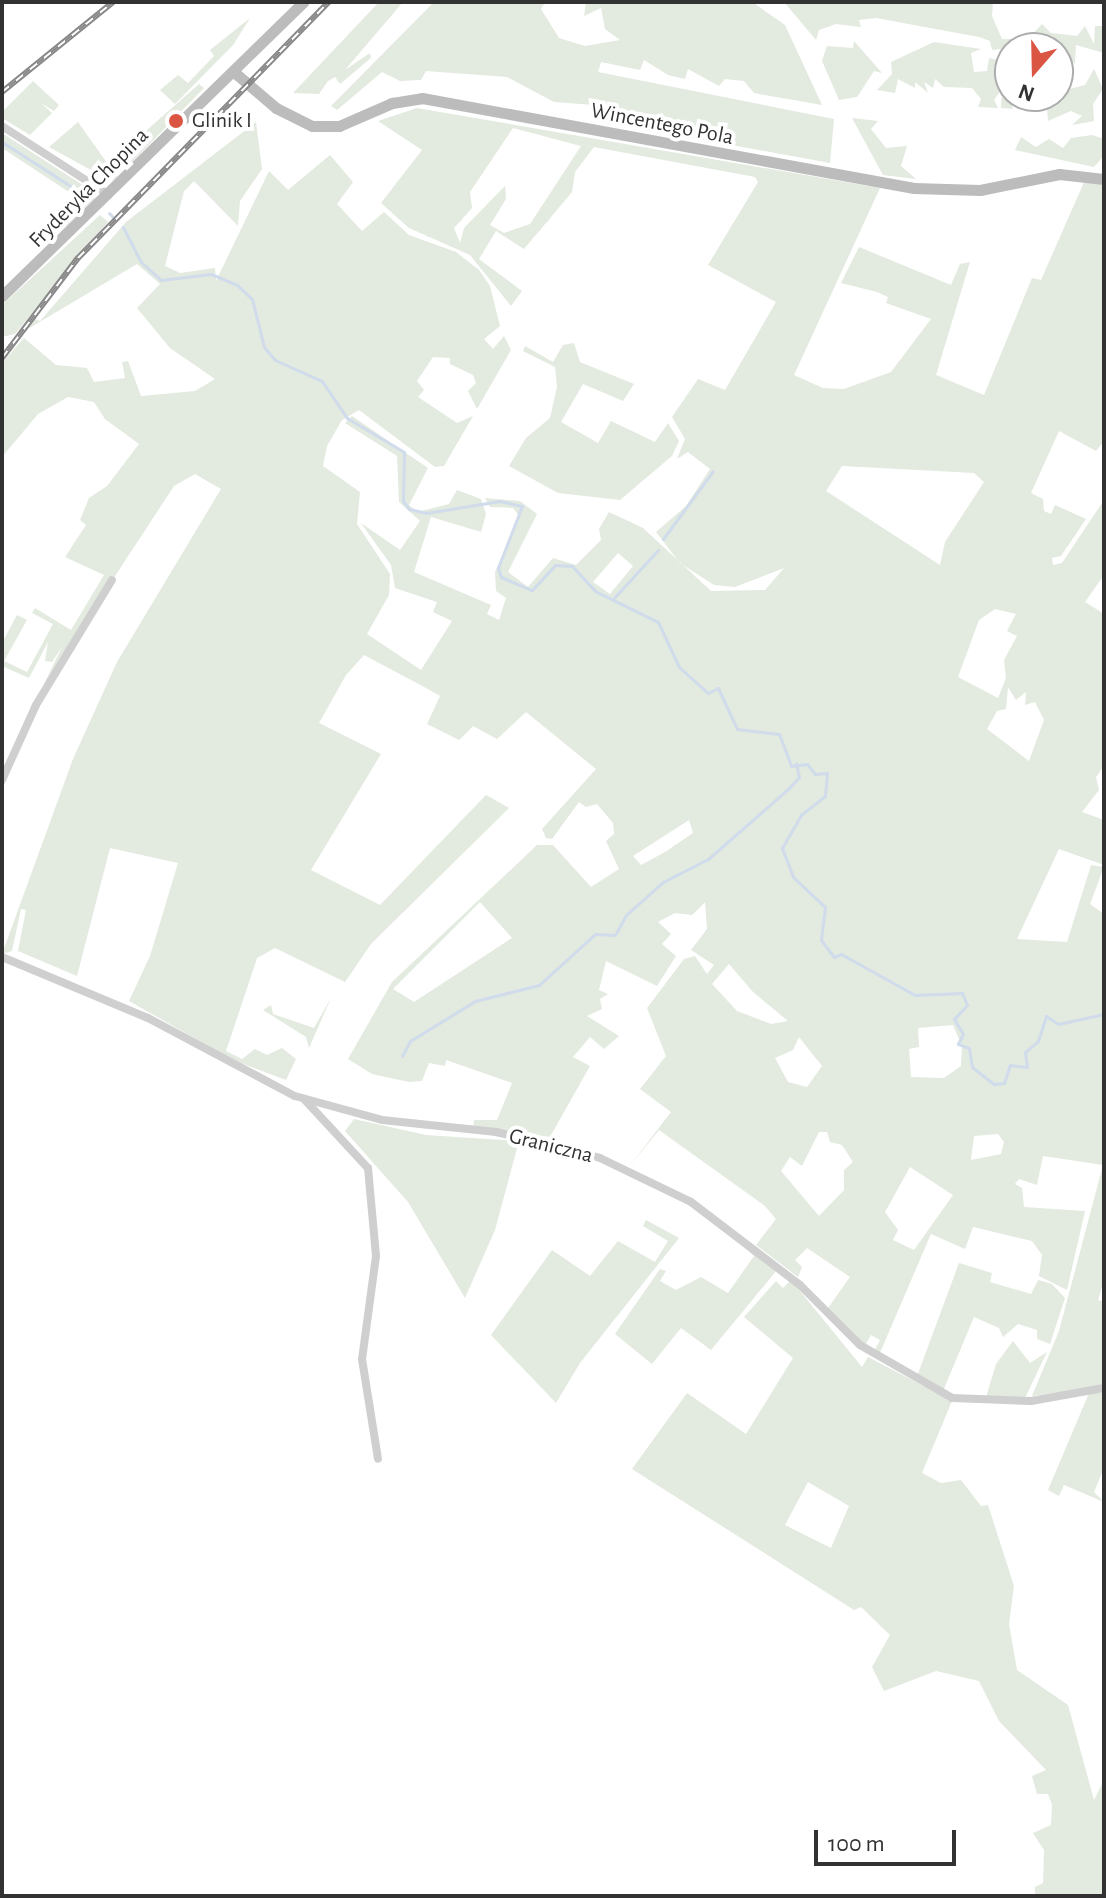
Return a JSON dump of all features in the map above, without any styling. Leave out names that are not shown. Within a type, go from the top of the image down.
[{"type":"street","name":"Fryderyka Chopina","points":[[2,296],[109,196],[303,2]]},
{"type":"street","name":"Wincentego Pola","points":[[234,72],[276,108],[312,126],[339,126],[392,103],[422,98],[914,188],[980,190],[1059,174],[1104,179]]},
{"type":"street","points":[[2,126],[109,196]]},
{"type":"street","points":[[2,780],[36,705],[112,580]]},
{"type":"street","name":"Graniczna","points":[[2,957],[148,1018],[304,1099],[382,1120],[496,1132],[600,1158],[691,1202],[800,1285],[860,1345],[952,1398],[1031,1401],[1104,1388]]},
{"type":"street","points":[[304,1099],[368,1168],[376,1256],[362,1359],[378,1459]]},
{"type":"shaded area","points":[[379,2],[403,2],[345,70],[370,53],[371,58],[340,84],[335,77],[328,81],[319,94],[293,93]]},
{"type":"shaded area","points":[[434,2],[545,2],[541,9],[559,38],[585,46],[620,40],[605,29],[601,8],[584,16],[586,2],[752,2],[785,25],[822,105],[754,93],[744,81],[725,79],[719,86],[688,69],[685,79],[668,75],[644,60],[640,70],[601,62],[598,72],[834,119],[830,163],[600,121],[594,105],[554,102],[507,77],[426,71],[421,80],[400,81],[382,72],[337,110],[331,106]]},
{"type":"shaded area","points":[[784,2],[993,2],[992,16],[999,32],[994,32],[992,50],[990,41],[979,37],[876,18],[859,20],[861,27],[836,24],[819,30],[816,40]]},
{"type":"shaded area","points":[[250,18],[233,45],[175,104],[160,90],[178,75],[188,83],[214,56],[210,50]]},
{"type":"shaded area","points":[[1042,24],[1050,32],[1034,32]]},
{"type":"shaded area","points":[[1085,26],[1094,44],[1095,26],[1102,26],[1104,53],[1076,45],[1075,64],[1074,36]]},
{"type":"shaded area","points":[[854,41],[882,73],[874,71],[857,97],[839,100],[822,61],[827,46],[853,48]]},
{"type":"shaded area","points":[[934,42],[981,49],[971,53],[974,72],[987,71],[989,58],[994,59],[994,108],[978,107],[981,99],[972,88],[944,87],[935,79],[933,88],[924,82],[928,93],[915,82],[915,88],[898,79],[895,93],[877,90],[892,74],[891,62]]},
{"type":"shaded area","points":[[1094,69],[1103,89],[1093,104],[1094,121],[1072,125],[1082,116],[1073,112],[1074,88],[1085,85]]},
{"type":"shaded area","points":[[33,81],[59,105],[54,111],[41,103],[52,113],[30,135],[2,118],[2,112]]},
{"type":"shaded area","points":[[199,84],[204,88],[131,163],[114,159]]},
{"type":"shaded area","points":[[417,108],[880,188],[794,375],[823,388],[844,389],[891,372],[931,319],[886,303],[888,297],[877,292],[841,283],[859,247],[951,285],[960,264],[970,262],[936,375],[984,395],[1032,278],[1041,280],[1085,180],[1104,184],[1104,441],[1096,451],[1059,431],[1031,493],[1043,499],[1044,511],[1051,514],[1055,505],[1086,519],[1061,556],[1052,558],[1053,565],[1062,563],[1104,500],[1104,575],[1085,602],[1104,614],[1104,766],[1096,777],[1099,790],[1082,812],[1104,820],[1104,865],[1059,849],[1017,939],[1067,942],[1091,865],[1104,867],[1090,904],[1104,914],[1104,1281],[1098,1300],[1104,1302],[1104,1386],[1032,1396],[1059,1331],[1103,1165],[1043,1156],[1037,1185],[1019,1179],[1015,1184],[1022,1188],[1024,1207],[1085,1211],[1067,1290],[1039,1276],[1042,1255],[1032,1241],[973,1227],[965,1249],[931,1234],[879,1355],[873,1353],[880,1340],[871,1335],[865,1346],[828,1308],[850,1277],[807,1248],[795,1260],[802,1267],[798,1277],[756,1245],[776,1219],[765,1206],[659,1130],[629,1167],[671,1112],[640,1089],[666,1056],[647,1008],[684,959],[695,956],[707,974],[714,965],[691,950],[707,929],[705,902],[692,915],[675,913],[658,922],[671,934],[662,944],[676,956],[657,986],[606,961],[599,990],[608,994],[600,999],[602,1009],[587,1016],[619,1036],[604,1049],[590,1037],[573,1057],[590,1066],[550,1137],[473,1128],[474,1120],[497,1120],[512,1083],[446,1060],[445,1066],[429,1063],[422,1081],[409,1082],[372,1074],[348,1059],[392,982],[537,845],[553,845],[591,887],[619,869],[606,841],[614,834],[613,823],[597,804],[586,807],[579,802],[552,839],[546,838],[542,829],[596,769],[526,712],[497,739],[473,726],[459,740],[427,724],[440,696],[364,655],[346,675],[319,723],[381,754],[311,870],[380,905],[486,795],[509,808],[371,944],[345,982],[275,948],[257,958],[226,1051],[242,1059],[255,1049],[267,1055],[282,1048],[296,1059],[286,1080],[235,1061],[129,1001],[150,956],[178,863],[110,848],[77,976],[18,951],[26,910],[21,909],[12,951],[2,954],[73,759],[117,662],[221,489],[195,474],[174,486],[43,686],[62,647],[52,662],[45,661],[48,642],[29,678],[2,666],[2,643],[17,615],[27,620],[4,661],[27,672],[53,624],[32,613],[35,608],[71,630],[104,575],[65,557],[86,525],[80,520],[89,498],[107,486],[139,444],[105,419],[94,402],[68,397],[38,414],[2,457],[2,363],[24,338],[56,365],[87,368],[94,382],[125,378],[122,362],[128,361],[141,396],[195,391],[215,379],[170,348],[137,308],[160,284],[137,264],[21,333],[33,318],[40,321],[126,222],[256,122],[262,169],[240,201],[238,226],[194,181],[184,191],[165,266],[180,273],[215,268],[216,281],[269,171],[288,190],[330,155],[353,182],[337,204],[362,231],[384,212],[409,235],[456,252],[479,270],[490,286],[500,326],[484,339],[493,349],[504,336],[511,350],[477,409],[468,391],[476,383],[473,375],[450,364],[450,358],[433,357],[417,381],[424,390],[418,397],[457,423],[473,416],[444,466],[435,467],[359,410],[342,420],[327,446],[323,466],[360,492],[357,524],[390,574],[389,595],[367,634],[421,670],[452,621],[433,612],[437,602],[395,588],[391,565],[361,523],[400,550],[420,521],[399,502],[397,456],[345,423],[352,416],[428,468],[409,505],[417,512],[449,504],[457,490],[481,499],[486,514],[481,532],[431,517],[414,572],[491,605],[487,614],[499,620],[506,598],[496,591],[495,572],[519,516],[513,508],[490,507],[485,498],[520,501],[537,514],[508,572],[528,587],[553,558],[576,565],[601,540],[599,529],[609,512],[643,528],[678,560],[656,532],[686,506],[710,469],[688,452],[677,459],[685,439],[672,417],[698,379],[725,390],[776,302],[708,265],[758,182],[755,177],[594,147],[575,172],[572,192],[524,249],[496,231],[479,259],[522,291],[511,306],[470,255],[409,228],[381,203],[422,150],[378,121]],"holes":[[[513,128],[581,146],[530,224],[504,233],[490,225],[506,199],[505,186],[464,228],[460,243],[454,228],[472,208],[470,192]],[[842,466],[974,473],[984,482],[945,542],[940,565],[826,491]],[[618,553],[633,566],[610,594],[593,582]],[[683,565],[714,585],[735,587],[784,568],[765,590],[711,591]],[[995,609],[1016,614],[1007,631],[1017,636],[1004,660],[1006,678],[998,698],[958,677],[979,620]],[[1008,687],[1016,700],[1026,692],[1025,705],[1035,702],[1044,720],[1029,761],[987,729],[997,711],[1006,709]],[[689,820],[693,833],[641,865],[633,856]],[[480,902],[512,938],[414,1002],[393,989]],[[729,964],[753,992],[788,1021],[771,1024],[737,1011],[712,984]],[[953,1025],[962,1046],[961,1066],[944,1078],[911,1077],[909,1049],[919,1047],[918,1028]],[[799,1037],[822,1066],[807,1087],[788,1082],[775,1058],[793,1050]],[[819,1132],[827,1132],[830,1142],[842,1145],[853,1162],[844,1170],[844,1190],[819,1216],[781,1171],[790,1157],[802,1166]],[[998,1134],[1004,1142],[1001,1154],[971,1160],[974,1136]],[[910,1167],[953,1195],[914,1250],[893,1240],[898,1230],[885,1212]]]},
{"type":"shaded area","points":[[1047,112],[1069,112],[1048,121]]},
{"type":"shaded area","points":[[852,118],[878,121],[871,129],[886,148],[907,146],[901,166],[916,179],[883,175]]},
{"type":"shaded area","points":[[78,122],[117,177],[111,181],[49,147]]},
{"type":"shaded area","points":[[2,133],[92,191],[95,199],[62,230],[84,202],[2,148]]},
{"type":"shaded area","points":[[1092,135],[1104,139],[1102,158],[1094,167],[1015,150],[1021,137],[1036,147],[1049,139],[1063,148],[1071,138]]},
{"type":"shaded area","points":[[100,215],[108,222],[15,334],[2,337],[2,305]]},
{"type":"shaded area","points":[[574,343],[580,362],[634,384],[623,401],[583,384],[561,422],[598,443],[611,421],[655,442],[668,423],[679,441],[672,456],[620,500],[558,493],[509,466],[526,438],[550,418],[557,387],[555,367],[523,351],[525,346],[553,362],[563,345]]},
{"type":"shaded area","points":[[331,998],[309,1048],[306,1037],[263,1010],[271,1005],[273,1014],[314,1028]]},
{"type":"shaded area","points":[[354,1119],[426,1135],[519,1141],[495,1230],[465,1298],[408,1202],[345,1131]]},
{"type":"shaded area","points":[[646,1220],[679,1238],[580,1363],[556,1403],[491,1335],[552,1250],[590,1276],[618,1241],[655,1262],[668,1241],[643,1226]]},
{"type":"shaded area","points":[[747,1250],[777,1270],[711,1350],[681,1328],[652,1364],[615,1334],[660,1269],[666,1271],[660,1281],[676,1290],[701,1277],[728,1293],[754,1256]]},
{"type":"shaded area","points":[[959,1263],[992,1273],[990,1282],[1031,1294],[1038,1280],[1052,1284],[1065,1298],[1050,1344],[1037,1339],[1037,1330],[1018,1324],[1003,1337],[999,1328],[974,1317],[943,1391],[916,1379]]},
{"type":"shaded area","points":[[791,1280],[862,1367],[868,1357],[952,1401],[922,1473],[941,1483],[961,1480],[981,1506],[988,1505],[1014,1586],[1009,1624],[1017,1670],[1068,1705],[1094,1800],[1104,1780],[1104,1896],[1035,1896],[1035,1887],[1043,1883],[1044,1850],[1033,1833],[1051,1825],[1052,1805],[1048,1794],[1037,1794],[1032,1776],[1046,1770],[999,1721],[979,1681],[936,1671],[884,1691],[872,1667],[890,1635],[861,1607],[854,1610],[632,1469],[687,1393],[746,1434],[793,1358],[744,1317],[776,1281],[783,1288]],"holes":[[[808,1482],[849,1506],[831,1548],[785,1525]]]},
{"type":"shaded area","points":[[1013,1341],[1030,1363],[1047,1352],[1025,1398],[986,1397],[996,1364]]},
{"type":"shaded area","points":[[1089,1393],[1104,1393],[1104,1468],[1094,1492],[1104,1502],[1064,1485],[1059,1496],[1048,1490]]},
{"type":"waterway","points":[[2,142],[89,198]]},
{"type":"waterway","points":[[109,213],[113,217]]},
{"type":"waterway","points":[[123,227],[141,262],[161,280],[211,274],[237,285],[252,299],[264,347],[275,360],[322,381],[347,418],[404,452],[403,501],[409,509],[426,513],[500,501],[522,506],[498,568],[501,577],[532,590],[555,565],[572,566],[595,591],[658,622],[679,667],[708,693],[718,688],[737,729],[779,734],[791,766],[807,764],[815,774],[827,773],[825,796],[801,815],[782,848],[793,877],[825,907],[821,940],[834,957],[841,954],[915,995],[962,993],[967,1005],[954,1019],[963,1034],[958,1044],[969,1048],[972,1067],[994,1084],[1004,1083],[1010,1065],[1027,1067],[1025,1052],[1038,1041],[1046,1016],[1058,1024],[1104,1014]]},
{"type":"waterway","points":[[663,539],[713,471]]},
{"type":"waterway","points":[[612,600],[658,550]]},
{"type":"waterway","points":[[402,1056],[410,1041],[475,1001],[539,985],[595,934],[615,935],[626,915],[663,882],[708,859],[788,789],[799,777],[796,763]]},
{"type":"railway","points":[[2,92],[113,2]]},
{"type":"railway","points":[[2,358],[78,258],[329,2]]},
{"type":"place","name":"Glinik I","points":[[176,121]]}]
